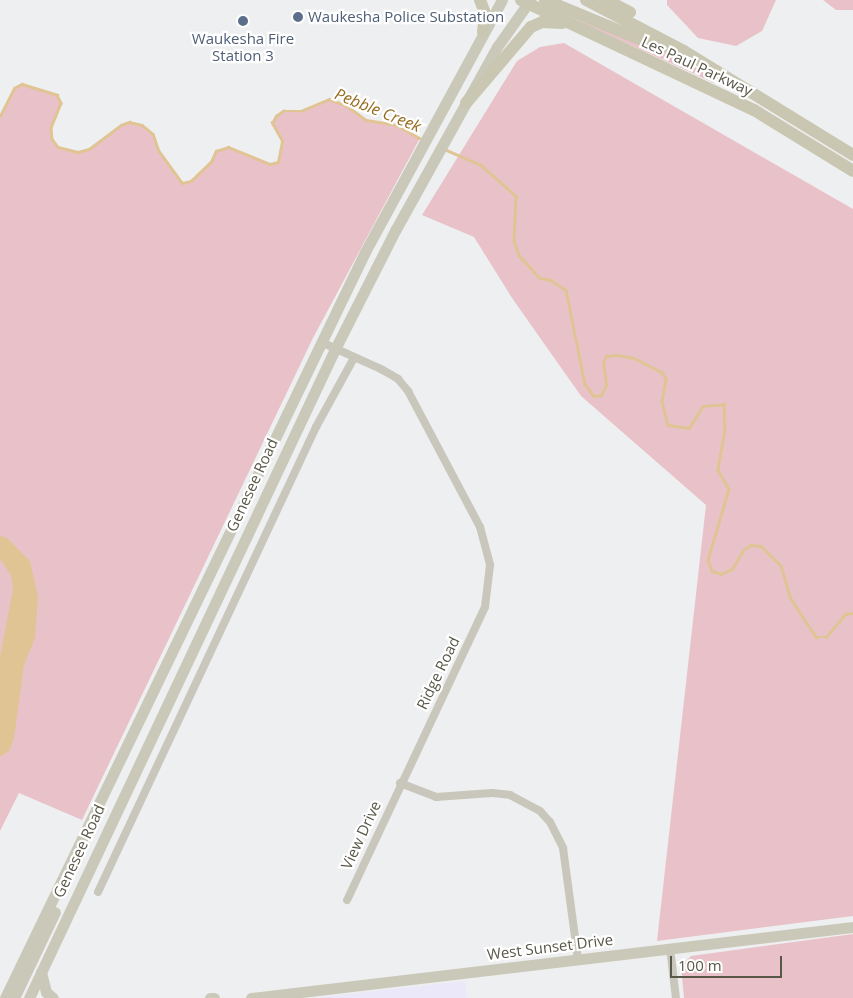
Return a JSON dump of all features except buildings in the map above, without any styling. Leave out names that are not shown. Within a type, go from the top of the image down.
[{"type":"main road","points":[[480,0],[485,13],[483,32]]},
{"type":"main road","name":"Genesee Road","points":[[5,998],[320,342],[483,32],[502,0]]},
{"type":"main road","points":[[545,0],[652,44],[684,51]]},
{"type":"main road","name":"Les Paul Parkway","points":[[586,0],[684,51],[853,155]]},
{"type":"main road","points":[[606,0],[659,28],[684,51]]},
{"type":"main road","name":"Genesee Road","points":[[29,998],[335,349],[396,229],[453,131],[497,47],[527,1]]},
{"type":"main road","name":"Les Paul Parkway","points":[[527,1],[754,110],[853,171]]},
{"type":"main road","points":[[466,103],[531,27],[547,21],[574,25]]},
{"type":"main road","points":[[14,998],[55,912],[59,888]]},
{"type":"main road","name":"West Sunset Drive","points":[[251,998],[853,928]]},
{"type":"main road","points":[[42,972],[46,992],[53,998]]},
{"type":"main road","points":[[0,987],[15,974]]},
{"type":"street","name":"Ridge Road","points":[[320,342],[398,379],[408,391],[480,527],[489,553],[490,576],[485,607],[400,783]]},
{"type":"street","points":[[98,892],[316,427],[354,358]]},
{"type":"street","points":[[400,783],[436,797],[492,792],[510,795],[540,811],[550,822],[563,848],[578,959]]},
{"type":"street","name":"View Drive","points":[[347,900],[400,783]]},
{"type":"street","points":[[670,948],[676,998]]},
{"type":"shaded area","points":[[667,0],[776,0],[762,31],[736,46],[698,38],[667,5]]},
{"type":"shaded area","points":[[823,0],[853,0],[853,10],[836,10]]},
{"type":"shaded area","points":[[567,16],[650,45],[717,78],[714,83]]},
{"type":"shaded area","points":[[564,43],[853,209],[853,916],[657,941],[706,505],[581,396],[512,298],[474,237],[422,215],[517,61],[540,47]]},
{"type":"shaded area","points":[[22,84],[57,95],[61,103],[51,128],[52,139],[58,147],[78,152],[89,149],[121,125],[129,122],[142,125],[153,134],[159,151],[182,183],[192,181],[211,162],[216,151],[228,147],[270,164],[278,162],[282,141],[272,123],[276,116],[283,111],[301,111],[329,99],[347,106],[366,120],[396,125],[420,138],[313,338],[82,820],[19,793],[0,831],[0,116],[14,88]]},
{"type":"shaded area","points":[[0,536],[7,538],[30,561],[38,597],[35,638],[24,665],[14,738],[9,751],[0,757],[0,657],[13,589],[11,575],[0,559]]},
{"type":"shaded area","points":[[853,934],[853,998],[684,998],[681,966],[691,956]]},
{"type":"shaded area","points":[[465,981],[467,998],[312,998]]},
{"type":"waterway","name":"Pebble Creek","points":[[0,116],[14,88],[22,84],[57,95],[61,103],[51,128],[52,139],[58,147],[78,152],[89,149],[121,125],[129,122],[142,125],[153,134],[159,151],[182,183],[191,181],[211,162],[216,151],[228,147],[270,164],[278,162],[282,141],[272,123],[276,116],[283,111],[301,111],[329,99],[347,106],[366,120],[396,125],[421,139]]},
{"type":"waterway","name":"Pebble Creek","points":[[444,149],[481,165],[516,196],[514,241],[519,255],[540,278],[551,280],[566,290],[585,384],[594,396],[601,395],[606,385],[603,362],[606,356],[616,355],[634,358],[662,372],[666,379],[662,401],[668,425],[689,428],[703,406],[724,404],[725,429],[718,470],[729,489],[708,560],[712,571],[721,574],[732,569],[744,549],[751,545],[761,546],[781,565],[790,597],[816,637],[826,637],[845,614],[853,613]]},
{"type":"place","name":"Waukesha Police Substation","points":[[298,17]]},
{"type":"place","name":"Waukesha Fire Station 3","points":[[243,21]]}]
